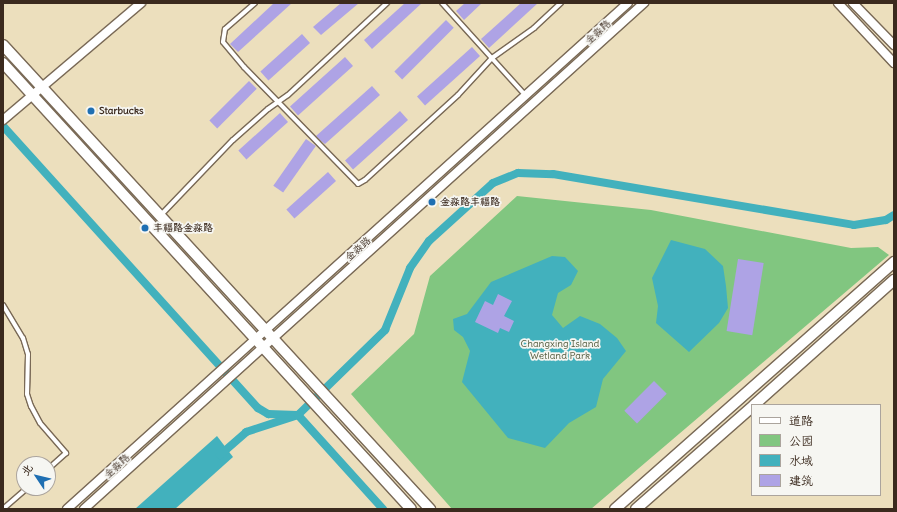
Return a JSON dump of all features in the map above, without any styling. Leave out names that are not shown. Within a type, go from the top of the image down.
[{"type":"street","points":[[5,118],[141,3]]},
{"type":"street","name":"金淼路","points":[[67,509],[264,329],[628,3]]},
{"type":"street","name":"金淼路","points":[[84,509],[265,348],[273,339],[644,3]]},
{"type":"street","points":[[838,3],[894,63]]},
{"type":"street","points":[[853,3],[894,45]]},
{"type":"street","points":[[3,45],[430,509]]},
{"type":"street","points":[[3,63],[256,337],[411,509]]},
{"type":"street","points":[[615,509],[894,262]]},
{"type":"street","points":[[755,404],[894,280]]},
{"type":"street","points":[[636,509],[751,408]]},
{"type":"lane","points":[[255,3],[225,29],[223,42],[278,102],[358,184],[365,180],[458,96],[492,58],[534,28],[561,3]]},
{"type":"lane","points":[[160,216],[233,140],[278,102],[387,3]]},
{"type":"lane","points":[[442,3],[525,95]]},
{"type":"lane","points":[[3,305],[23,338],[28,354],[27,394],[30,406],[40,422],[66,453],[56,462]]},
{"type":"lane","points":[[3,509],[18,496]]},
{"type":"green space","name":"Changxing Island Wetland Park","points":[[517,196],[651,210],[851,248],[878,247],[889,255],[591,509],[452,509],[351,394],[414,334],[430,276]]},
{"type":"water","points":[[671,240],[705,249],[723,266],[728,308],[719,323],[689,352],[656,323],[658,306],[652,278]]},
{"type":"water","points":[[552,256],[565,257],[578,271],[571,285],[558,293],[552,315],[563,328],[580,316],[600,324],[617,338],[626,351],[603,379],[596,407],[569,423],[545,448],[508,438],[462,382],[470,351],[463,337],[454,330],[453,319],[467,314],[491,282]]},
{"type":"water","points":[[217,436],[233,457],[175,509],[135,509]]},
{"type":"building","points":[[274,3],[292,3],[238,52],[230,44]]},
{"type":"building","points":[[341,3],[359,3],[321,35],[313,27]]},
{"type":"building","points":[[405,3],[422,3],[372,49],[364,40]]},
{"type":"building","points":[[465,3],[482,3],[464,20],[456,11]]},
{"type":"building","points":[[521,3],[538,3],[489,48],[481,39]]},
{"type":"building","points":[[446,20],[454,28],[402,79],[394,72]]},
{"type":"building","points":[[302,34],[310,43],[268,80],[260,71]]},
{"type":"building","points":[[472,47],[480,56],[425,105],[417,97]]},
{"type":"building","points":[[345,57],[353,66],[298,115],[290,107]]},
{"type":"building","points":[[249,81],[257,89],[217,128],[209,121]]},
{"type":"building","points":[[372,86],[380,95],[325,144],[316,136]]},
{"type":"building","points":[[400,111],[408,120],[353,169],[345,161]]},
{"type":"building","points":[[280,113],[288,122],[246,159],[238,150]]},
{"type":"building","points":[[306,139],[316,146],[283,193],[273,186]]},
{"type":"building","points":[[328,172],[336,181],[294,218],[286,209]]},
{"type":"building","points":[[738,259],[764,263],[752,335],[727,331]]},
{"type":"building","points":[[498,294],[512,301],[504,316],[514,321],[509,332],[500,328],[498,333],[475,322],[485,301],[493,305]]},
{"type":"building","points":[[654,381],[667,394],[637,423],[624,411]]},
{"type":"waterway","points":[[3,126],[258,408],[268,414],[298,415],[383,509]]},
{"type":"waterway","points":[[220,455],[246,432],[298,415],[385,330],[410,268],[429,241],[493,183],[518,173],[553,174],[854,225],[886,220],[894,215]]},
{"type":"place","name":"Starbucks","points":[[91,111]]},
{"type":"place","name":"金淼路丰福路","points":[[432,202]]},
{"type":"place","name":"丰福路金淼路","points":[[145,228]]}]
